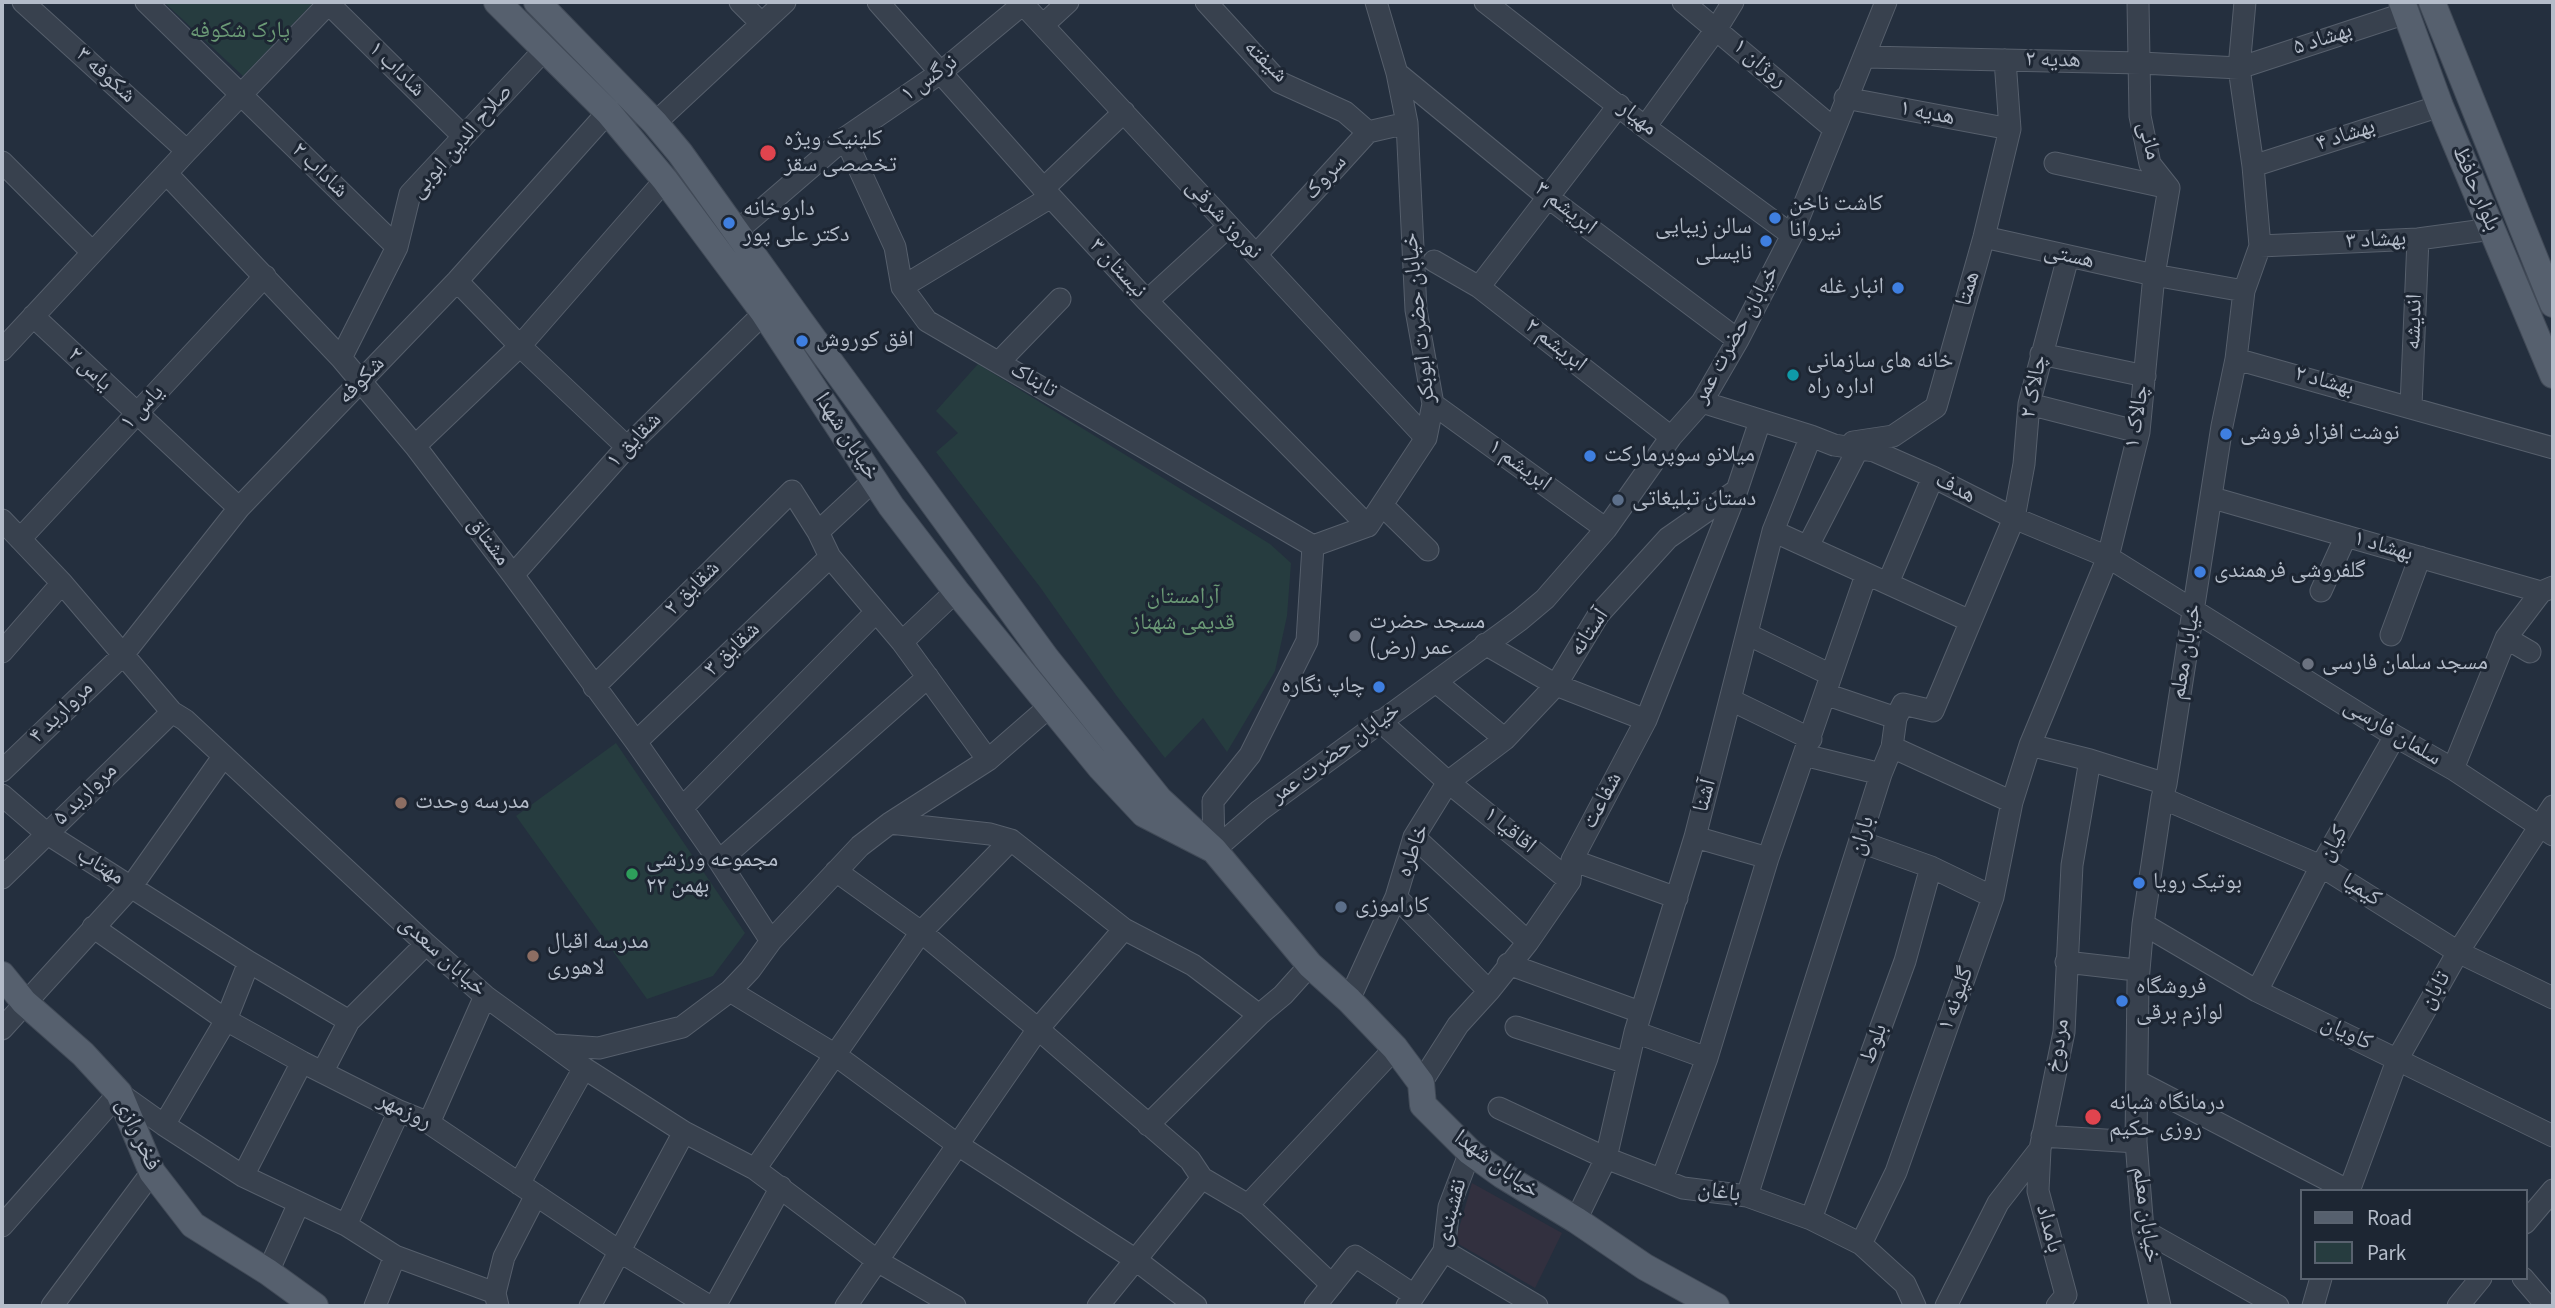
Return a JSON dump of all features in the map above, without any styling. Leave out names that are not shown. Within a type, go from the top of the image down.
[{"type":"main road","name":"خیابان شهدا","points":[[497,2],[608,112],[665,180],[764,313],[874,480],[956,590],[1100,767],[1144,814],[1214,850]]},
{"type":"main road","name":"خیابان شهدا","points":[[537,2],[655,123],[680,153],[1046,658],[1159,799],[1214,850],[1310,965],[1349,1000],[1395,1048],[1422,1083],[1423,1105],[1470,1152],[1502,1175],[1576,1220],[1645,1267],[1716,1306]]},
{"type":"main road","name":"بلوار حافظ","points":[[2432,2],[2553,304]]},
{"type":"main road","name":"بلوار حافظ","points":[[2404,7],[2440,106],[2553,375]]},
{"type":"main road","name":"فخر رازی","points":[[2,975],[24,1002],[83,1054],[119,1093],[152,1172],[193,1225],[268,1272],[315,1306]]},
{"type":"street","name":"شکوفه ۳","points":[[23,2],[187,151]]},
{"type":"street","name":"شاداب ۲","points":[[146,2],[397,247]]},
{"type":"street","points":[[2,350],[328,2]]},
{"type":"street","name":"شاداب ۱","points":[[328,2],[463,136]]},
{"type":"street","points":[[740,2],[761,23]]},
{"type":"street","points":[[655,123],[785,2]]},
{"type":"street","name":"نیستان ۳","points":[[878,2],[1047,193],[1147,301],[1368,526]]},
{"type":"street","points":[[1043,25],[1068,2]]},
{"type":"street","name":"شیفته","points":[[1206,2],[1279,82],[1345,113],[1368,132]]},
{"type":"street","name":"خیابان حضرت ابوبکر","points":[[1368,526],[1426,438],[1433,404],[1416,310],[1407,123],[1397,73],[1376,2]]},
{"type":"street","name":"مهیار","points":[[1485,2],[1645,127],[1792,235]]},
{"type":"street","name":"روژان ۱","points":[[1683,2],[1833,128]]},
{"type":"street","points":[[1645,127],[1733,2]]},
{"type":"street","name":"مانی","points":[[2138,2],[2140,116],[2150,164],[2169,188],[2154,275]]},
{"type":"street","name":"خیابان معلم","points":[[2160,1306],[2143,1230],[2136,1142],[2138,982],[2143,924],[2184,659],[2213,498],[2222,426],[2236,359],[2244,291],[2260,246],[2253,166],[2239,68],[2245,2]]},
{"type":"street","name":"نرگس ۱","points":[[737,231],[845,138],[940,73],[1022,3]]},
{"type":"street","name":"نوروز شرقی","points":[[1022,3],[1426,438]]},
{"type":"street","name":"خیابان حضرت عمر","points":[[1214,850],[1259,811],[1545,599],[1606,529],[1671,437],[1702,402],[1738,340],[1792,235],[1845,98],[1866,57],[1884,3]]},
{"type":"street","name":"بهشاد ۵","points":[[2239,68],[2404,7]]},
{"type":"street","name":"صلاح الدین ابوبی","points":[[341,358],[397,247],[410,194],[545,49]]},
{"type":"street","name":"هدیه ۲","points":[[1866,57],[2141,63],[2239,68]]},
{"type":"street","name":"همتا","points":[[1834,445],[1893,436],[1936,407],[1984,237],[2010,129],[2005,60]]},
{"type":"street","name":"ابریشم ۳","points":[[1397,73],[1549,198],[1738,340]]},
{"type":"street","name":"هدیه ۱","points":[[1845,98],[2010,129]]},
{"type":"street","points":[[1479,287],[1619,105]]},
{"type":"street","name":"بهشاد ۴","points":[[2253,166],[2440,106]]},
{"type":"street","name":"شکوفه","points":[[122,656],[239,508],[457,281],[608,112]]},
{"type":"street","points":[[902,287],[1047,193],[1124,113]]},
{"type":"street","points":[[1368,132],[1407,123]]},
{"type":"street","name":"سروک","points":[[1256,255],[1368,132]]},
{"type":"street","name":"تابناک","points":[[845,138],[895,247],[902,287],[928,321],[1313,546]]},
{"type":"street","points":[[2,162],[92,252]]},
{"type":"street","points":[[2055,163],[2169,188]]},
{"type":"street","name":"مشتاق","points":[[167,174],[341,358],[415,446],[636,743],[719,861],[771,941]]},
{"type":"street","points":[[415,446],[520,346],[665,180]]},
{"type":"street","points":[[1147,301],[1229,226]]},
{"type":"street","name":"بهشاد ۳","points":[[2260,246],[2418,239],[2492,229]]},
{"type":"street","name":"هستی","points":[[1984,237],[2154,275],[2244,291]]},
{"type":"street","name":"اندیشه","points":[[2411,406],[2418,239]]},
{"type":"street","name":"چالاک ۲","points":[[2014,519],[2024,464],[2029,404],[2068,257]]},
{"type":"street","name":"ابریشم ۲","points":[[1434,261],[1479,287],[1671,437]]},
{"type":"street","name":"چالاک ۱","points":[[2029,745],[2108,557],[2139,432],[2154,275]]},
{"type":"street","name":"یاس ۱","points":[[7,528],[137,415],[265,276]]},
{"type":"street","points":[[457,281],[520,346],[626,447]]},
{"type":"street","points":[[1000,361],[1060,299]]},
{"type":"street","name":"شقایق ۱","points":[[513,575],[626,447],[764,313]]},
{"type":"street","name":"یاس ۲","points":[[33,316],[239,508]]},
{"type":"street","points":[[2041,354],[2145,376]]},
{"type":"street","name":"بهشاد ۲","points":[[2236,359],[2553,448]]},
{"type":"street","name":"هدف","points":[[1702,402],[1834,445],[1874,452],[1933,477],[2014,519],[2108,557],[2194,611]]},
{"type":"street","name":"ابریشم ۱","points":[[1433,404],[1606,529]]},
{"type":"street","points":[[2029,404],[2139,432]]},
{"type":"street","name":"شفاعت","points":[[1422,1083],[1458,1024],[1528,942],[1571,870],[1646,720],[1737,490],[1759,421]]},
{"type":"street","name":"آشنا","points":[[1576,1220],[1606,1158],[1637,1022],[1695,837],[1773,531],[1811,436]]},
{"type":"street","points":[[1808,546],[1858,449]]},
{"type":"street","points":[[1888,583],[1933,477]]},
{"type":"street","points":[[874,480],[818,532],[830,557],[902,642],[988,760]]},
{"type":"street","name":"آستانه","points":[[1448,782],[1505,739],[1556,685],[1599,614],[1668,538],[1737,490]]},
{"type":"street","name":"شقایق ۲","points":[[594,687],[792,491],[818,532]]},
{"type":"street","name":"بهشاد ۱","points":[[2213,498],[2547,590]]},
{"type":"street","points":[[1383,506],[1428,550]]},
{"type":"street","points":[[1747,634],[1828,685],[1896,718],[1903,704],[1933,711],[2014,519]]},
{"type":"street","points":[[1214,850],[1213,801],[1250,755],[1307,641],[1313,546],[1368,526]]},
{"type":"street","name":"خیابان سعدی","points":[[7,528],[62,583],[172,712],[185,720],[485,996],[584,1068],[684,1132],[755,1169],[879,1262],[955,1306]]},
{"type":"street","points":[[1773,531],[1970,621]]},
{"type":"street","points":[[2321,591],[2346,536]]},
{"type":"street","name":"شقایق ۳","points":[[636,743],[830,557]]},
{"type":"street","points":[[2391,635],[2420,557]]},
{"type":"street","points":[[1662,1179],[1707,1058],[1768,858],[1866,575]]},
{"type":"street","points":[[2,652],[62,583]]},
{"type":"street","points":[[902,642],[956,590]]},
{"type":"street","points":[[2453,769],[2506,638],[2547,590]]},
{"type":"street","name":"سلمان فارسی","points":[[2194,611],[2453,769],[2547,830]]},
{"type":"street","points":[[682,808],[876,612]]},
{"type":"street","points":[[2506,638],[2530,652]]},
{"type":"street","points":[[1485,644],[1556,685],[1646,720]]},
{"type":"street","name":"مروارید ۴","points":[[2,771],[122,656]]},
{"type":"street","points":[[719,861],[928,677]]},
{"type":"street","points":[[1436,682],[1505,739]]},
{"type":"street","points":[[1731,700],[1807,747],[1881,774]]},
{"type":"street","points":[[555,1045],[599,1048],[682,1027],[730,990],[750,970],[771,941],[860,846],[890,823],[988,760],[1049,706]]},
{"type":"street","name":"مروارید ۵","points":[[2,878],[172,712]]},
{"type":"street","name":"باران","points":[[1746,1196],[1881,774],[1892,747],[1896,718]]},
{"type":"street","name":"اقاقیا ۱","points":[[1380,721],[1448,782],[1571,870],[1677,898]]},
{"type":"street","name":"کیان","points":[[2257,991],[2321,866],[2395,736]]},
{"type":"street","name":"کیمیا","points":[[2029,745],[2090,760],[2164,791],[2321,866],[2458,952],[2553,998]]},
{"type":"street","name":"گلپونه ۱","points":[[1861,1244],[1896,1172],[1993,897],[2012,802],[2029,745]]},
{"type":"street","points":[[1892,747],[2012,802]]},
{"type":"street","points":[[2,1029],[131,887],[223,757]]},
{"type":"street","name":"مردوخ","points":[[1946,1306],[1998,1203],[2041,1143],[2064,1032],[2072,865],[2090,760]]},
{"type":"street","name":"خاطره","points":[[1349,1000],[1396,897],[1414,837],[1448,782]]},
{"type":"street","name":"مهتاب","points":[[2,795],[46,833],[249,962],[349,1021]]},
{"type":"street","name":"تابان","points":[[2350,1189],[2398,1058],[2458,952],[2547,830],[2553,806]]},
{"type":"street","points":[[890,823],[990,834],[1010,840],[1124,929],[1193,965],[1259,1015]]},
{"type":"street","points":[[1414,837],[1528,942]]},
{"type":"street","points":[[1695,837],[1768,858]]},
{"type":"street","points":[[755,1169],[921,932],[1010,840]]},
{"type":"street","points":[[1861,842],[1931,867],[1993,897]]},
{"type":"street","name":"بلوط","points":[[1811,1219],[1905,961],[1931,867]]},
{"type":"street","points":[[836,871],[921,932],[1038,1029],[1190,1160],[1202,1178],[1248,1205],[1332,1285]]},
{"type":"street","points":[[1396,897],[1489,990]]},
{"type":"street","name":"کاویان","points":[[2143,924],[2257,991],[2553,1136]]},
{"type":"street","name":"روزمهر","points":[[93,927],[226,1020],[302,1062],[399,1111],[429,1123],[620,1251],[709,1306]]},
{"type":"street","points":[[846,1306],[1038,1029],[1124,929]]},
{"type":"street","points":[[323,1071],[349,1021],[426,944]]},
{"type":"street","points":[[2066,961],[2127,969]]},
{"type":"street","points":[[164,1125],[226,1020],[249,962]]},
{"type":"street","points":[[1508,964],[1637,1022],[1707,1058]]},
{"type":"street","points":[[1148,1125],[1259,1015],[1283,995],[1310,965]]},
{"type":"street","points":[[730,990],[834,1054],[958,1145],[1136,1259],[1196,1306]]},
{"type":"street","points":[[429,1123],[485,996]]},
{"type":"street","points":[[1517,1027],[1627,1063]]},
{"type":"street","points":[[1248,1205],[1395,1048]]},
{"type":"street","points":[[243,1176],[302,1062]]},
{"type":"street","points":[[2,1226],[119,1093],[243,1176],[346,1225],[395,1256],[497,1300],[504,1257],[528,1189],[584,1068]]},
{"type":"street","points":[[2137,1081],[2345,1189]]},
{"type":"street","name":"باغان","points":[[1499,1108],[1606,1158],[1683,1188],[1746,1196],[1811,1219],[1861,1244],[1905,1284],[1915,1306]]},
{"type":"street","points":[[346,1225],[399,1111]]},
{"type":"street","points":[[590,1306],[684,1132]]},
{"type":"street","points":[[2041,1143],[2136,1142]]},
{"type":"street","name":"بامداد","points":[[2041,1143],[2038,1191],[2066,1295],[2057,1306]]},
{"type":"street","name":"نقشبندی","points":[[1410,1300],[1444,1251],[1449,1207],[1470,1152]]},
{"type":"street","points":[[52,1306],[152,1172]]},
{"type":"street","points":[[1098,1306],[1202,1178]]},
{"type":"street","points":[[715,1306],[781,1187]]},
{"type":"street","points":[[2527,1221],[2553,1190]]},
{"type":"street","points":[[268,1272],[299,1203]]},
{"type":"street","points":[[2143,1230],[2278,1306]]},
{"type":"street","points":[[1444,1251],[1537,1306]]},
{"type":"street","points":[[375,1306],[395,1256]]},
{"type":"street","points":[[1315,1306],[1355,1256],[1410,1300]]},
{"type":"street","points":[[2313,1306],[2320,1280]]},
{"type":"street","points":[[2458,1306],[2479,1280]]},
{"type":"street","points":[[2525,1280],[2547,1306]]},
{"type":"shaded area","points":[[1472,1183],[1562,1233],[1535,1288],[1455,1242]]},
{"type":"green space","name":"پارک شکوفه","points":[[164,2],[310,2],[312,4],[243,76]]},
{"type":"green space","name":"آرامستان قدیمی شهناز","points":[[978,364],[1270,544],[1291,563],[1287,616],[1275,671],[1227,752],[1203,718],[1165,758],[1116,695],[1040,587],[936,452],[958,433],[936,411]]},
{"type":"green space","name":"مجموعه ورزشی ۲۲ بهمن","points":[[616,743],[745,933],[713,976],[647,999],[516,816]]},
{"type":"place","name":"کلینیک ویژه تخصصی سقز","points":[[768,153]]},
{"type":"place","name":"کاشت ناخن نیروانا","points":[[1775,218]]},
{"type":"place","name":"داروخانه دکتر علی پور","points":[[729,223]]},
{"type":"place","name":"سالن زیبایی نایسلی","points":[[1766,241]]},
{"type":"place","name":"انبار غله","points":[[1898,288]]},
{"type":"place","name":"افق کوروش","points":[[802,341]]},
{"type":"place","name":"خانه های سازمانی اداره راه","points":[[1793,375]]},
{"type":"place","name":"نوشت افزار فروشی","points":[[2226,434]]},
{"type":"place","name":"میلانو سوپرمارکت","points":[[1590,456]]},
{"type":"place","name":"دستان تبلیغاتی","points":[[1618,500]]},
{"type":"place","name":"گلفروشی فرهمندی","points":[[2200,572]]},
{"type":"place","name":"مسجد حضرت عمر (رض)","points":[[1355,636]]},
{"type":"place","name":"مسجد سلمان فارسی","points":[[2308,664]]},
{"type":"place","name":"چاپ نگاره","points":[[1379,687]]},
{"type":"place","name":"مدرسه وحدت","points":[[401,803]]},
{"type":"place","name":"مجموعه ورزشی ۲۲ بهمن","points":[[632,874]]},
{"type":"place","name":"بوتیک رویا","points":[[2139,883]]},
{"type":"place","name":"کاراموزی","points":[[1341,907]]},
{"type":"place","name":"مدرسه اقبال لاهوری","points":[[533,956]]},
{"type":"place","name":"فروشگاه لوازم برقی","points":[[2122,1001]]},
{"type":"place","name":"درمانگاه شبانه روزی حکیم","points":[[2093,1117]]}]
